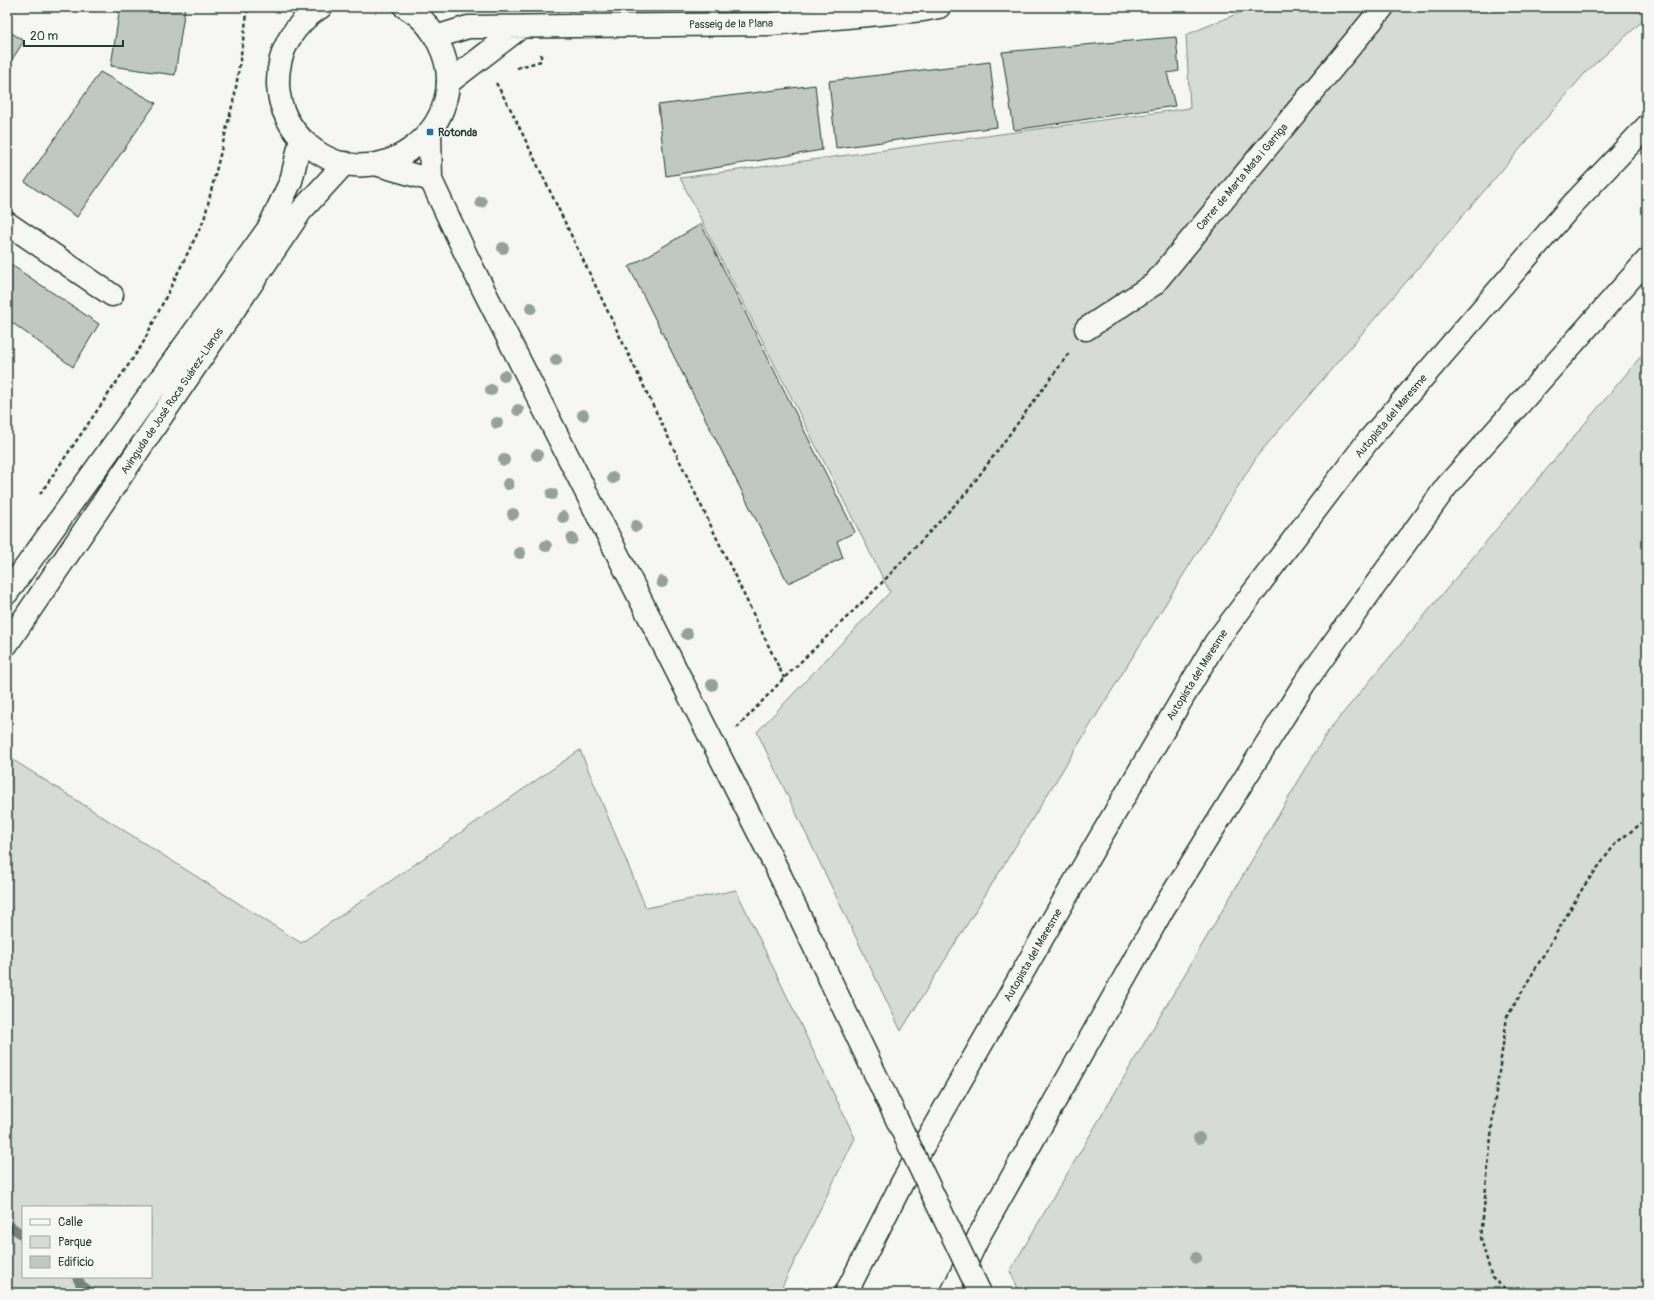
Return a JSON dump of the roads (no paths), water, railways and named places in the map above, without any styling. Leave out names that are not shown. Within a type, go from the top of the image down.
[{"type":"main road","points":[[321,7],[299,24],[289,38],[281,55],[278,73],[278,91],[282,109],[290,125],[301,139],[314,150],[328,158],[360,166],[391,161],[419,144],[430,132],[440,117],[445,100],[448,83],[447,67],[443,51],[436,37],[425,22],[405,7]]},
{"type":"main road","name":"Passeig de la Plana","points":[[521,27],[770,24],[923,10],[939,7]]},
{"type":"main road","name":"Carrer de Marta Mata i Garriga","points":[[1086,329],[1154,284],[1383,7]]},
{"type":"main road","points":[[436,37],[468,27],[521,27]]},
{"type":"main road","points":[[448,83],[521,27]]},
{"type":"main road","name":"Autopista del Maresme","points":[[846,1293],[903,1181],[1090,855],[1215,643],[1367,442],[1572,205],[1647,126]]},
{"type":"main road","points":[[430,132],[431,180],[469,261],[779,873],[980,1293]]},
{"type":"main road","name":"Avinguda de José Roca Suárez-Llanos","points":[[7,593],[268,229],[291,181],[301,139]]},
{"type":"main road","name":"Avinguda de José Roca Suárez-Llanos","points":[[7,644],[301,211],[345,163]]},
{"type":"main road","points":[[375,164],[431,180]]},
{"type":"main road","points":[[7,223],[112,295]]},
{"type":"main road","points":[[952,1293],[980,1234],[1163,909],[1304,684],[1446,487],[1647,260]]},
{"type":"waterway","points":[[7,1224],[22,1234]]},
{"type":"waterway","points":[[78,1278],[81,1285],[92,1293]]},
{"type":"place","name":"Rotonda","points":[[430,132]]}]
